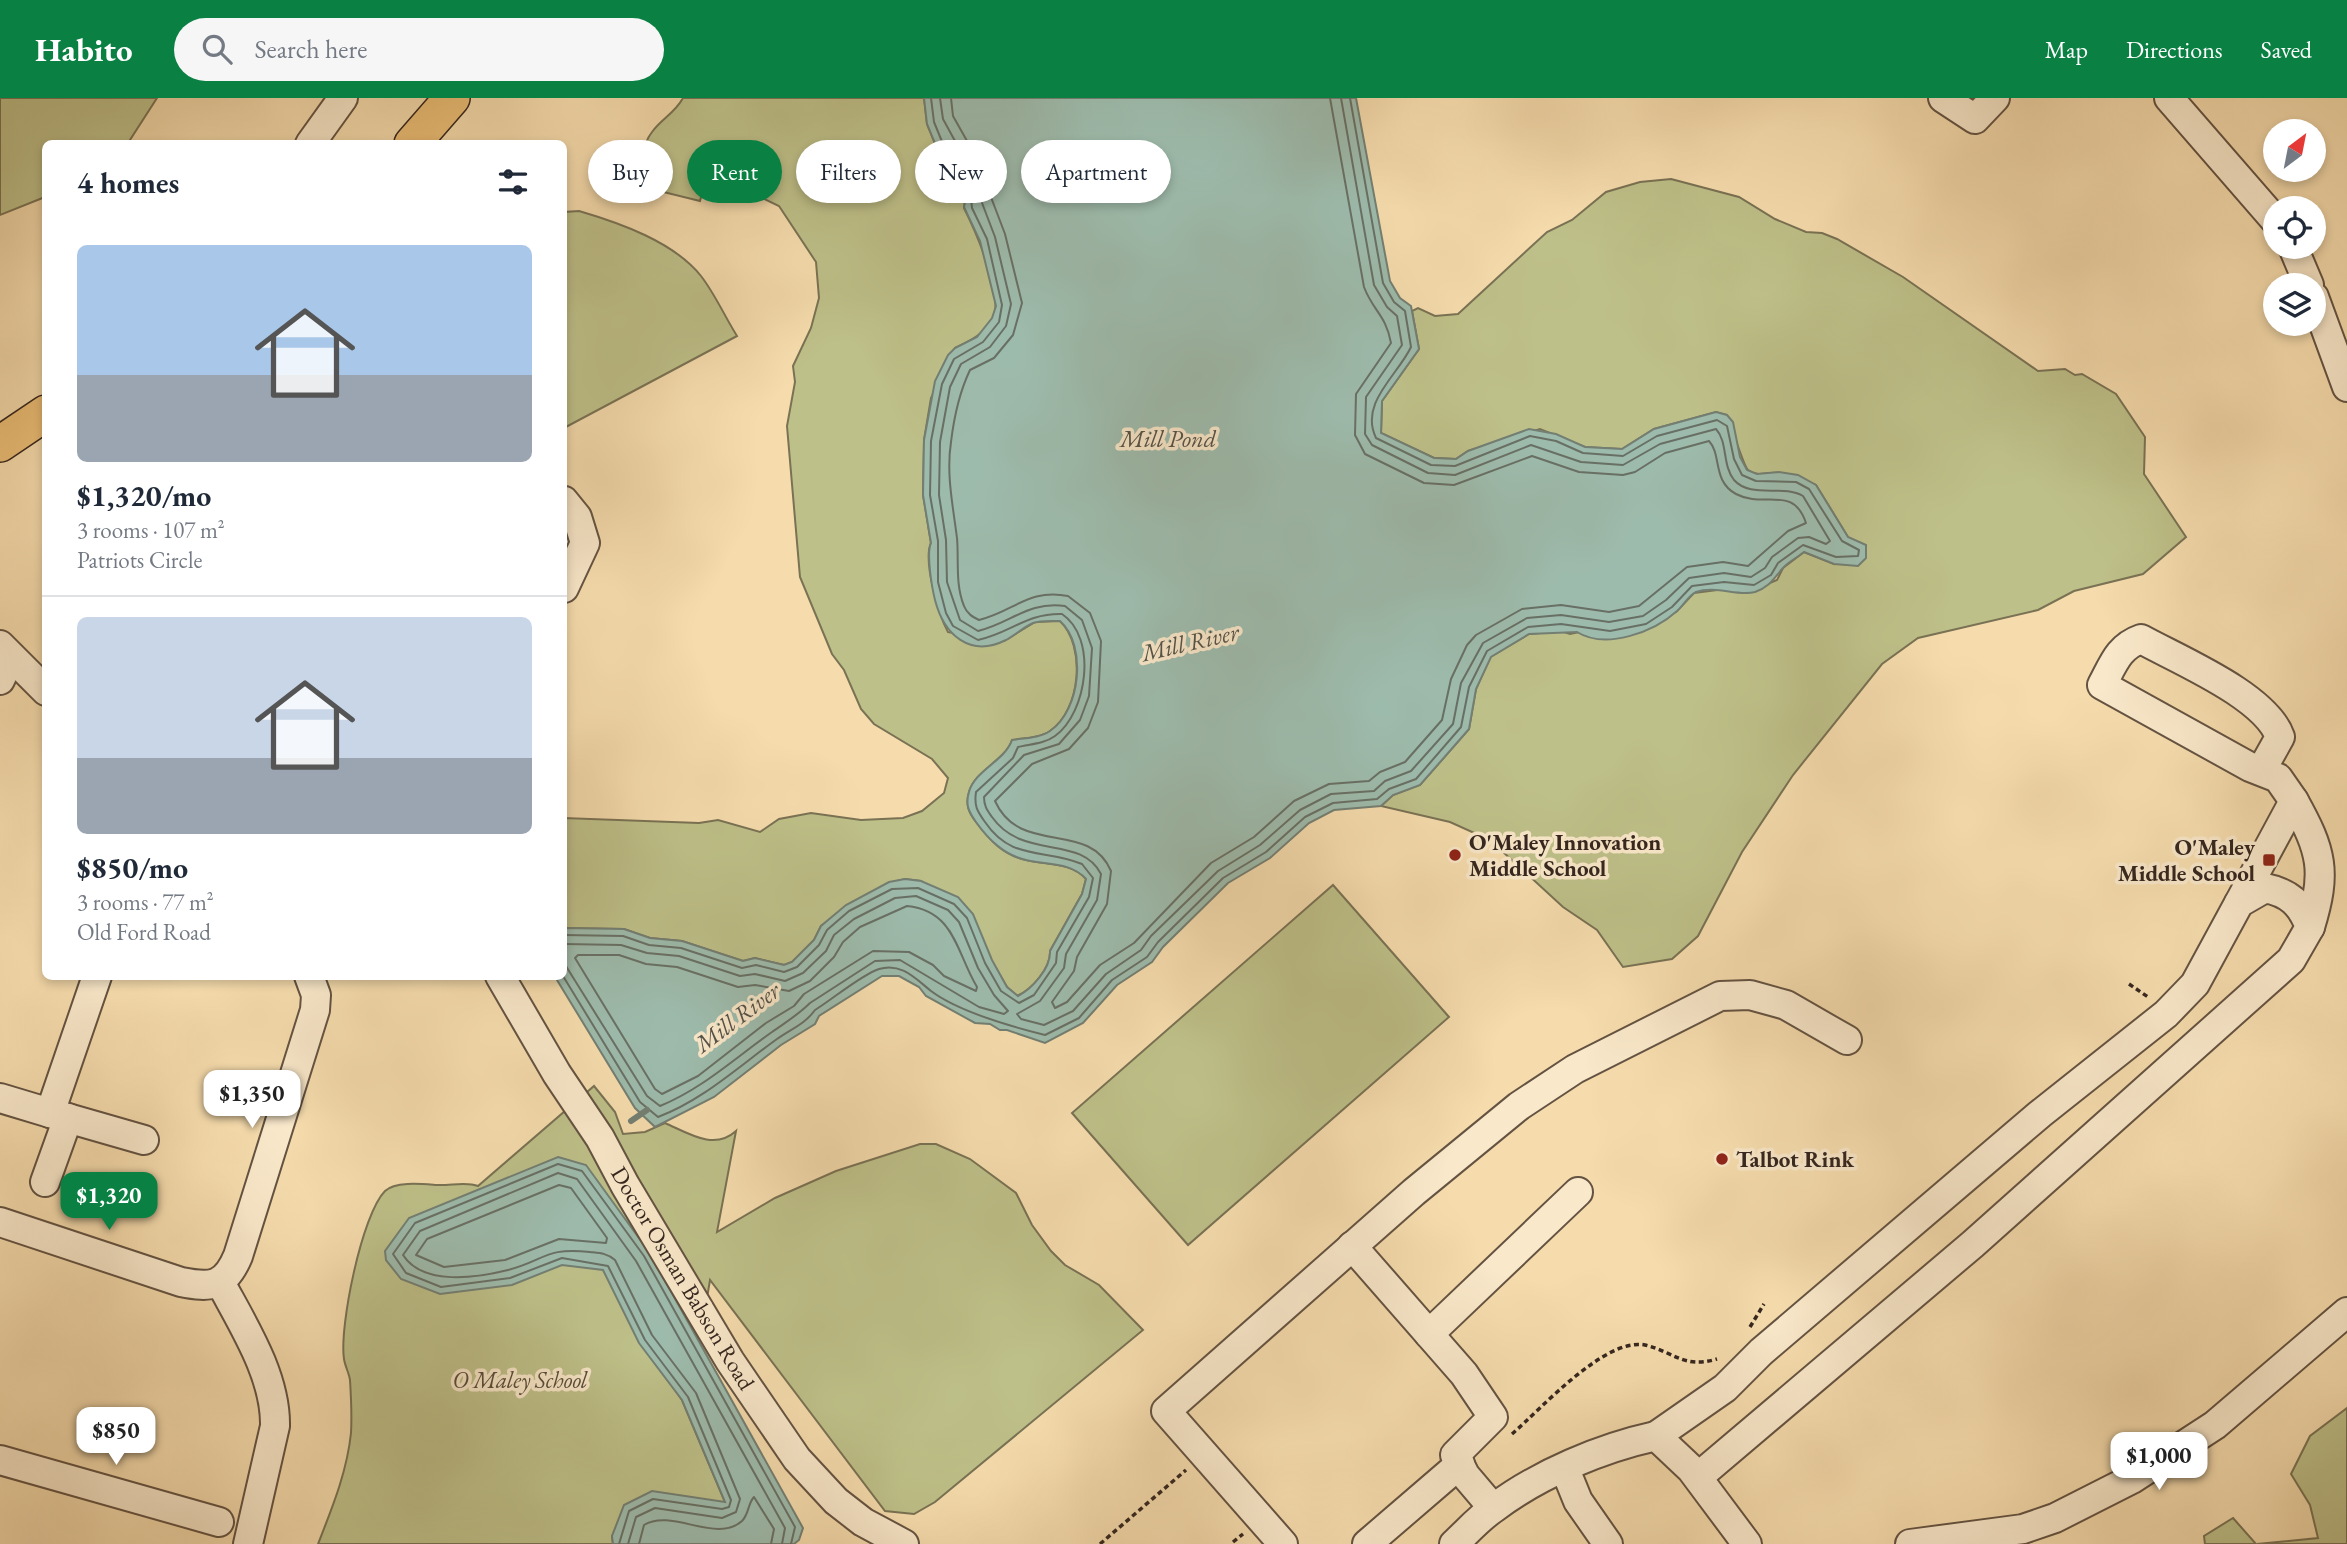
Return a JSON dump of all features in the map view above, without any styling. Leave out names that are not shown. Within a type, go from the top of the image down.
[{"type":"main road","points":[[415,140],[452,98]]},
{"type":"main road","points":[[0,444],[42,416]]},
{"type":"street","points":[[313,140],[343,98]]},
{"type":"street","points":[[1943,98],[1975,120],[1995,98]]},
{"type":"street","points":[[2169,98],[2263,206]]},
{"type":"street","points":[[2326,330],[2347,387]]},
{"type":"street","points":[[567,505],[577,517],[585,543],[567,582]]},
{"type":"street","points":[[1698,1477],[1973,1244],[2203,1042],[2291,960],[2310,927],[2321,886],[2320,864],[2312,834],[2294,801],[2278,778],[2261,771],[2102,685],[2127,643],[2141,639],[2265,711],[2280,737],[2261,771]]},
{"type":"street","points":[[4,661],[42,688]]},
{"type":"street","points":[[1454,1544],[1493,1508],[1618,1444],[1656,1436],[1725,1388],[1761,1352],[2040,1114],[2166,1014],[2195,984],[2294,801]]},
{"type":"street","points":[[2239,903],[2265,888],[2277,891],[2290,896],[2303,908],[2310,927]]},
{"type":"street","points":[[46,1182],[59,1116],[96,980]]},
{"type":"street","points":[[0,1222],[181,1282],[205,1287],[220,1282],[233,1269],[238,1256],[315,1010],[316,996],[310,980]]},
{"type":"street","name":"Doctor Osman Babson Road","points":[[502,980],[557,1074],[600,1138],[730,1361],[797,1459],[836,1501],[863,1521],[904,1544]]},
{"type":"street","points":[[1283,1544],[1166,1411],[1352,1246],[1519,1106],[1575,1069],[1720,996],[1750,995],[1786,1005],[1847,1040]]},
{"type":"street","points":[[0,1097],[144,1140]]},
{"type":"street","points":[[1429,1334],[1578,1192]]},
{"type":"street","points":[[1352,1246],[1464,1374],[1493,1417],[1455,1455],[1493,1508]]},
{"type":"street","points":[[220,1282],[267,1378],[275,1410],[275,1426],[248,1544]]},
{"type":"street","points":[[1910,1544],[1973,1541],[2055,1518],[2177,1452],[2215,1425],[2347,1312]]},
{"type":"street","points":[[1656,1436],[1698,1477],[1747,1544]]},
{"type":"street","points":[[0,1460],[219,1522]]},
{"type":"street","points":[[1367,1544],[1460,1464]]},
{"type":"street","points":[[1565,1469],[1577,1501],[1608,1544]]},
{"type":"path","points":[[2129,984],[2153,1003]]},
{"type":"path","points":[[1748,1332],[1765,1304]]},
{"type":"path","points":[[1503,1442],[1610,1351],[1641,1344],[1687,1362],[1716,1360],[1728,1353]]},
{"type":"path","points":[[1100,1544],[1187,1469]]},
{"type":"path","points":[[1233,1542],[1242,1534]]},
{"type":"green space","points":[[0,98],[157,98],[130,140],[42,140],[42,198],[0,215]]},
{"type":"green space","points":[[683,98],[924,98],[927,124],[934,140],[915,140],[915,203],[965,203],[964,208],[981,246],[995,294],[993,318],[981,333],[955,348],[931,398],[924,440],[923,495],[931,543],[929,562],[940,613],[948,632],[1004,641],[1035,622],[1060,621],[1074,646],[1076,661],[1074,694],[1060,721],[1042,735],[1012,740],[1003,754],[972,784],[967,801],[974,819],[986,835],[1004,851],[1018,858],[1066,867],[1086,879],[1082,894],[1050,951],[1044,971],[1017,996],[1007,987],[991,960],[921,881],[905,879],[889,883],[821,926],[814,940],[792,962],[784,965],[755,958],[743,961],[682,941],[650,938],[624,929],[567,928],[567,818],[699,823],[718,820],[760,832],[779,819],[811,813],[861,820],[903,818],[922,811],[944,793],[948,778],[932,759],[874,724],[861,709],[844,670],[832,654],[800,577],[787,426],[795,382],[793,366],[811,328],[819,298],[816,262],[779,206],[773,203],[782,203],[782,140],[687,140],[687,198],[673,194],[673,140],[647,140]]},
{"type":"green space","points":[[1671,179],[1739,197],[1775,219],[1806,232],[1822,233],[1837,239],[1903,277],[2038,371],[2065,369],[2075,375],[2082,374],[2116,394],[2145,437],[2144,474],[2186,537],[2143,574],[2074,591],[2038,610],[1918,638],[1882,664],[1793,775],[1742,852],[1698,936],[1672,959],[1623,967],[1597,930],[1563,907],[1490,840],[1450,822],[1381,806],[1393,795],[1420,785],[1469,729],[1476,689],[1490,657],[1529,634],[1561,631],[1570,634],[1676,612],[1694,593],[1725,589],[1747,593],[1777,580],[1783,568],[1804,552],[1834,564],[1848,537],[1816,485],[1794,476],[1755,474],[1748,470],[1727,415],[1716,412],[1654,429],[1622,449],[1585,447],[1540,429],[1468,451],[1456,459],[1434,458],[1381,433],[1382,401],[1419,349],[1412,311],[1418,308],[1435,316],[1458,314],[1547,232],[1572,220],[1606,192],[1640,182]]},
{"type":"green space","points":[[579,211],[612,221],[645,235],[676,253],[701,276],[737,336],[567,426],[567,212]]},
{"type":"green space","points":[[1333,885],[1449,1017],[1188,1245],[1072,1113]]},
{"type":"green space","name":"O Maley School","points":[[594,1086],[615,1112],[623,1134],[645,1132],[665,1123],[710,1140],[728,1137],[736,1131],[717,1232],[775,1198],[836,1171],[920,1144],[936,1144],[970,1159],[1016,1193],[1032,1225],[1065,1265],[1099,1285],[1143,1330],[935,1502],[914,1514],[885,1511],[710,1280],[702,1328],[674,1377],[673,1387],[682,1400],[725,1502],[612,1536],[613,1544],[318,1544],[338,1490],[349,1447],[351,1406],[350,1380],[344,1359],[345,1322],[354,1272],[376,1204],[385,1191],[402,1184],[478,1186]]},
{"type":"green space","points":[[2347,1408],[2347,1544],[2257,1544],[2318,1538],[2310,1505],[2291,1474],[2310,1436]]},
{"type":"green space","points":[[2233,1518],[2256,1544],[2205,1544],[2204,1536]]},
{"type":"water","name":"Mill Pond","points":[[924,98],[1356,98],[1390,281],[1400,298],[1411,306],[1419,349],[1382,401],[1381,433],[1434,458],[1456,459],[1468,451],[1529,429],[1556,434],[1585,447],[1622,449],[1654,429],[1716,412],[1727,415],[1733,422],[1740,457],[1747,470],[1757,474],[1779,472],[1798,475],[1816,485],[1848,537],[1866,545],[1866,558],[1858,566],[1834,564],[1804,552],[1760,590],[1748,593],[1711,590],[1696,592],[1667,619],[1629,636],[1602,639],[1577,632],[1529,634],[1491,657],[1476,689],[1469,729],[1420,785],[1393,795],[1381,806],[1334,810],[1309,823],[1270,858],[1228,883],[1163,947],[1152,962],[1117,985],[1083,1023],[1045,1043],[1000,1030],[990,1024],[975,1023],[926,996],[919,987],[899,976],[882,976],[819,1016],[815,1024],[781,1045],[714,1097],[655,1127],[635,1108],[557,980],[567,980],[567,928],[624,929],[650,938],[682,941],[743,961],[755,958],[784,965],[792,962],[814,940],[821,926],[846,905],[889,882],[905,879],[921,881],[958,897],[973,914],[992,960],[1007,987],[1018,996],[1035,983],[1044,971],[1050,951],[1082,894],[1086,879],[1080,874],[1066,867],[1018,858],[1004,851],[981,829],[971,815],[968,805],[972,784],[1003,754],[1012,740],[1042,735],[1060,721],[1074,693],[1077,661],[1069,632],[1060,621],[1033,623],[1006,640],[981,646],[960,640],[952,633],[939,613],[935,600],[929,562],[931,543],[923,495],[924,440],[935,381],[948,355],[955,348],[977,337],[992,318],[996,306],[980,241],[964,207],[965,203],[1007,203],[1007,140],[934,140],[927,124]]},
{"type":"water","points":[[558,1157],[586,1165],[649,1252],[803,1528],[799,1540],[794,1544],[613,1544],[612,1536],[624,1505],[652,1491],[725,1502],[682,1400],[639,1343],[603,1270],[562,1265],[512,1285],[440,1294],[401,1279],[386,1260],[385,1251],[409,1218]]},
{"type":"waterway","name":"Mill River","points":[[631,1121],[647,1110]]},
{"type":"place","name":"O'Maley Innovation Middle School","points":[[1455,855]]},
{"type":"place","name":"O'Maley Middle School","points":[[2269,860]]},
{"type":"place","name":"Talbot Rink","points":[[1722,1159]]}]
